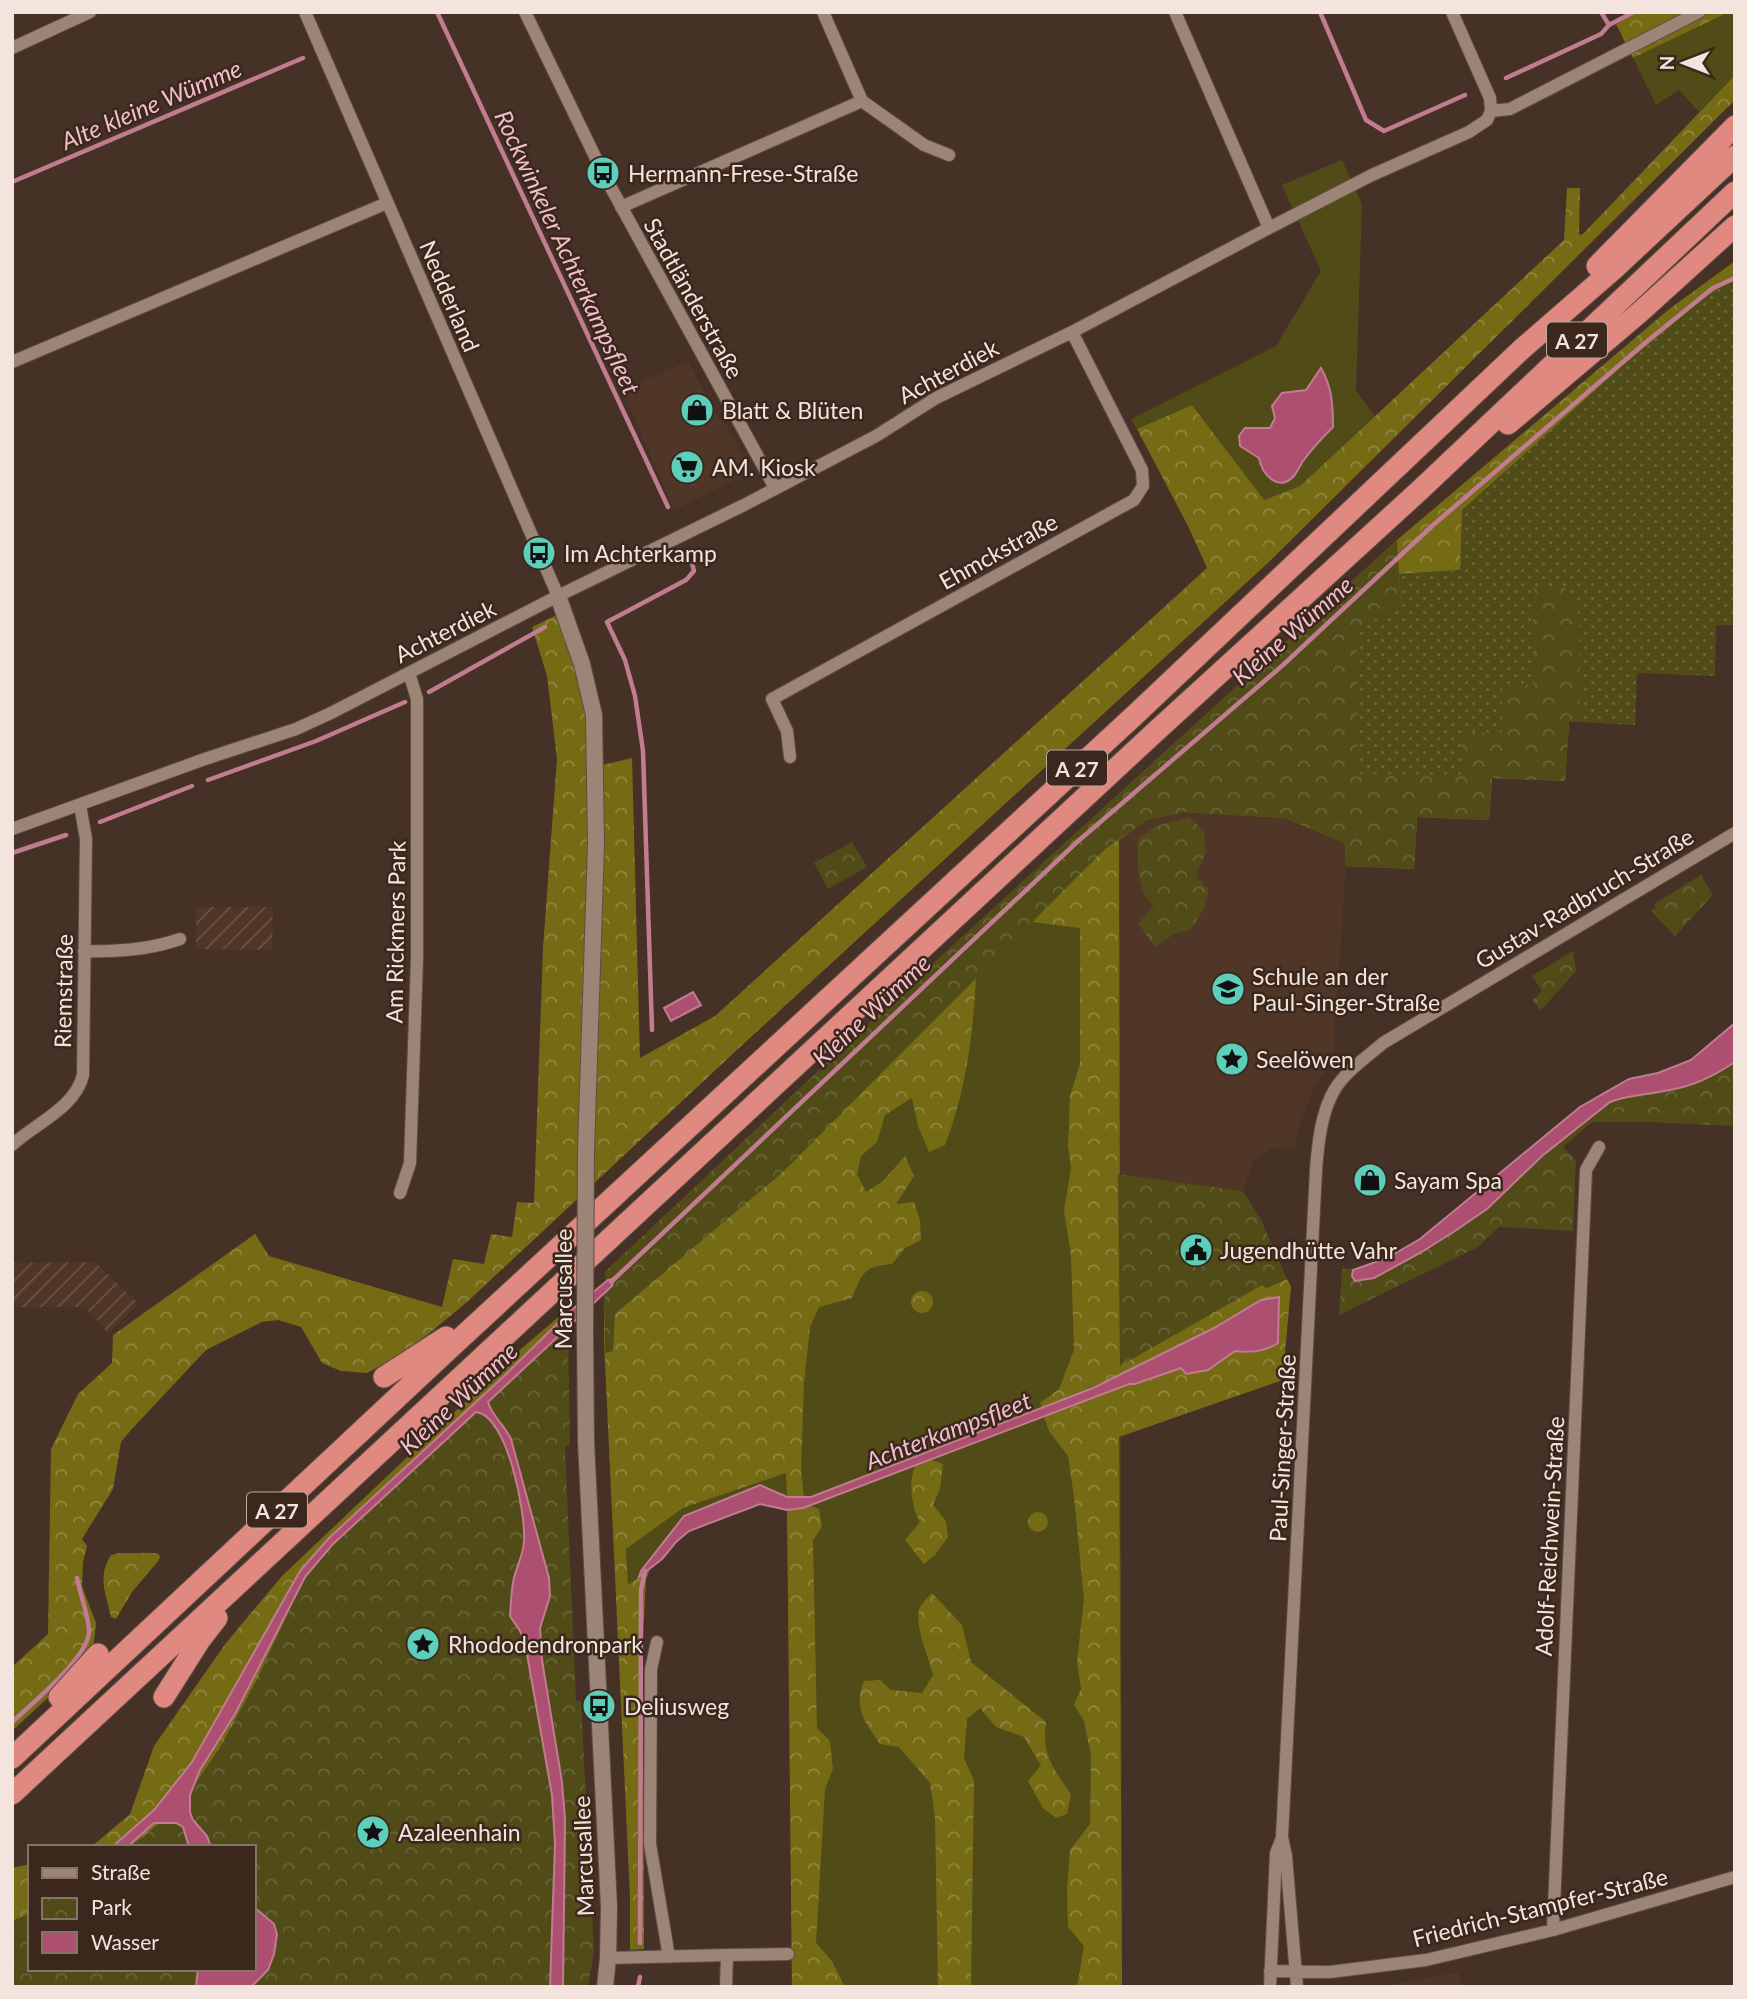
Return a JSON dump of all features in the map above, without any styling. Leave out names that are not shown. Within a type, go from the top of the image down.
[{"type":"highway","points":[[1523,348],[1568,294],[1735,126]]},
{"type":"highway","name":"A 27","points":[[12,1758],[1137,713],[1523,348],[1615,268],[1735,156]]},
{"type":"highway","name":"A 27","points":[[12,1794],[1153,734],[1420,490],[1735,192]]},
{"type":"highway","points":[[1420,490],[1494,435],[1639,313],[1735,226]]},
{"type":"highway","points":[[1639,313],[1735,246]]},
{"type":"highway","points":[[384,1377],[432,1347],[543,1264]]},
{"type":"highway","points":[[164,1698],[200,1640],[260,1564]]},
{"type":"highway","points":[[12,1758],[97,1654]]},
{"type":"street","points":[[12,48],[90,12]]},
{"type":"street","name":"Nedderland","points":[[305,12],[558,596]]},
{"type":"street","name":"Stadtländerstraße","points":[[526,12],[603,173],[775,488]]},
{"type":"street","points":[[823,12],[862,101],[924,145],[949,155]]},
{"type":"street","points":[[1175,12],[1269,228]]},
{"type":"street","points":[[1451,12],[1490,99],[1491,111]]},
{"type":"street","name":"Achterdiek","points":[[12,829],[296,729],[331,713],[876,436],[936,398],[1072,332],[1372,176],[1469,132],[1487,120],[1491,111],[1510,109],[1699,12]]},
{"type":"street","points":[[621,207],[862,101]]},
{"type":"street","points":[[12,362],[387,203]]},
{"type":"street","name":"Ehmckstraße","points":[[790,757],[787,731],[772,699],[1134,499],[1143,486],[1142,470],[1072,332]]},
{"type":"street","name":"Marcusallee","points":[[558,596],[582,664],[594,715],[596,845],[586,1150],[585,1331],[586,1442],[608,1872],[608,1958],[605,1987]]},
{"type":"street","name":"Am Rickmers Park","points":[[400,1193],[410,1163],[418,958],[418,699],[409,673]]},
{"type":"street","name":"Riemstraße","points":[[12,1144],[71,1100],[83,1075],[86,839],[80,806]]},
{"type":"street","name":"Gustav-Radbruch-Straße","points":[[1351,1070],[1383,1043],[1735,833]]},
{"type":"street","points":[[84,951],[117,952],[180,939]]},
{"type":"street","name":"Paul-Singer-Straße","points":[[1297,1987],[1282,1837],[1316,1170],[1325,1113],[1335,1088],[1351,1070]]},
{"type":"street","name":"Adolf-Reichwein-Straße","points":[[1553,1930],[1586,1170],[1599,1147]]},
{"type":"street","points":[[657,1642],[651,1669],[650,1843],[669,1957]]},
{"type":"street","name":"Paul-Singer-Straße","points":[[1270,1987],[1276,1853],[1282,1837]]},
{"type":"street","name":"Friedrich-Stampfer-Straße","points":[[1270,1971],[1330,1972],[1426,1960],[1553,1930],[1735,1877]]},
{"type":"street","points":[[608,1958],[788,1954]]},
{"type":"street","points":[[726,1987],[727,1955]]},
{"type":"shaded area","points":[[688,361],[718,418],[726,423],[746,462],[746,471],[743,476],[674,510],[623,391]]},
{"type":"shaded area","name":"Schule an der Paul-Singer-Straße","points":[[1184,812],[1285,818],[1345,843],[1346,866],[1333,1056],[1312,1093],[1298,1130],[1296,1147],[1273,1148],[1255,1158],[1243,1191],[1118,1174],[1119,839],[1146,820]]},
{"type":"shaded area","points":[[196,907],[273,907],[272,950],[196,949]]},
{"type":"shaded area","points":[[95,1262],[139,1304],[108,1333],[85,1307],[12,1307],[12,1263]]},
{"type":"shaded area","points":[[1458,1972],[1461,1987],[1380,1987]]},
{"type":"green space","points":[[1638,12],[1729,12],[1633,58],[1616,24]]},
{"type":"green space","points":[[1729,12],[1735,12],[1735,75],[1699,112],[1679,90],[1656,105],[1633,58]]},
{"type":"green space","points":[[1735,75],[1735,100],[1270,561],[739,1048],[466,1303],[409,1350],[367,1373],[341,1371],[322,1363],[301,1327],[278,1320],[262,1322],[206,1350],[121,1442],[113,1489],[82,1539],[87,1546],[82,1586],[96,1623],[93,1650],[53,1693],[12,1731],[12,1667],[48,1634],[51,1449],[78,1394],[112,1363],[113,1335],[255,1234],[269,1256],[442,1307],[453,1259],[484,1264],[491,1234],[512,1237],[517,1202],[534,1203],[543,947],[557,759],[547,676],[532,627],[565,611],[602,765],[632,758],[640,1058],[715,1016],[1207,568],[1137,429],[1192,405],[1264,500],[1300,486],[1564,240],[1567,188],[1580,188],[1579,235],[1583,234]]},
{"type":"green space","points":[[1342,160],[1362,204],[1356,391],[1375,416],[1300,486],[1264,501],[1192,405],[1137,429],[1131,419],[1276,346],[1321,271],[1282,185]],"holes":[[[1321,369],[1333,427],[1315,446],[1292,478],[1261,469],[1259,458],[1240,446],[1239,436],[1246,428],[1270,428],[1281,412],[1309,385]]]},
{"type":"green space","points":[[1735,261],[1735,280],[1716,290],[1461,570],[1399,574],[1460,775],[1550,701],[1580,722],[1569,722],[1565,781],[1492,778],[1489,820],[1417,817],[1414,869],[1346,866],[1345,843],[1285,818],[1184,812],[1146,820],[1119,840],[1120,1365],[1262,1284],[1266,1288],[1287,1279],[1291,1287],[1283,1375],[1280,1381],[1119,1437],[1122,1987],[1077,1987],[1084,1946],[1068,1927],[1070,1850],[1090,1824],[1091,1755],[1084,1721],[1074,1705],[1081,1689],[1077,1662],[1084,1599],[1068,1456],[1049,1431],[1044,1417],[1129,1384],[1181,1368],[1208,1370],[1235,1351],[1249,1353],[1278,1343],[1279,1297],[1258,1303],[1203,1334],[1042,1408],[1040,1403],[1059,1389],[1074,1350],[1071,1255],[1064,1211],[1071,1168],[1068,1146],[1070,1096],[1080,1064],[1080,928],[1032,922],[976,978],[967,1063],[945,1145],[929,1152],[918,1126],[912,1098],[885,1115],[877,1142],[861,1156],[857,1174],[866,1192],[883,1181],[905,1156],[914,1176],[896,1204],[914,1202],[920,1220],[921,1240],[905,1248],[892,1264],[865,1272],[852,1298],[819,1307],[810,1327],[804,1383],[801,1470],[804,1498],[787,1497],[786,1473],[683,1508],[626,1549],[628,1585],[650,1569],[646,1580],[643,1638],[644,1949],[630,1950],[630,1897],[604,1341],[605,1272],[914,981],[1397,540],[1668,310]]},
{"type":"green space","points":[[1735,280],[1735,625],[1716,625],[1715,676],[1637,673],[1635,725],[1580,722],[1578,602],[1566,588],[1533,588],[1533,684],[1502,685],[1502,732],[1462,734],[1461,775],[1359,774],[1356,627],[1401,607],[1399,574],[1460,570],[1462,510],[1622,366],[1706,296]]},
{"type":"green space","points":[[1397,540],[1401,607],[1359,692],[1359,773],[1462,734],[1502,685],[1533,684],[1533,587],[1566,588],[1578,602],[1580,722],[1569,722],[1565,781],[1492,778],[1489,820],[1417,817],[1414,869],[1346,866],[1345,843],[1285,818],[1184,812],[1146,820],[1104,850],[783,1172],[615,1314],[613,1351],[605,1353],[605,1272],[914,981]]},
{"type":"green space","points":[[1189,817],[1204,831],[1206,852],[1196,876],[1209,890],[1204,909],[1190,930],[1174,934],[1155,947],[1138,923],[1154,906],[1143,892],[1141,884],[1138,839],[1156,826]]},
{"type":"green space","points":[[1119,839],[1122,1987],[792,1987],[787,1498],[760,1485],[684,1516],[639,1577],[628,1586],[626,1549],[683,1508],[786,1473],[783,1172],[1104,850]]},
{"type":"green space","points":[[852,842],[867,867],[828,889],[814,863]]},
{"type":"green space","points":[[1701,875],[1713,895],[1675,936],[1651,911],[1656,907],[1654,904]]},
{"type":"green space","points":[[1573,951],[1576,971],[1541,1010],[1532,1001],[1542,991],[1532,976]]},
{"type":"green space","points":[[1735,1023],[1735,1126],[1592,1122],[1563,1147],[1576,1160],[1573,1231],[1499,1227],[1478,1247],[1339,1315],[1342,1269],[1371,1265],[1402,1251],[1466,1204],[1557,1124],[1582,1106],[1629,1079],[1690,1061]]},
{"type":"green space","name":"Jugendhütte Vahr","points":[[1118,1174],[1243,1191],[1261,1220],[1287,1279],[1266,1288],[1262,1285],[1120,1366]]},
{"type":"green space","points":[[922,1291],[930,1294],[933,1302],[930,1310],[922,1313],[914,1310],[911,1302],[914,1294]]},
{"type":"green space","points":[[569,1308],[568,1326],[332,1545],[305,1577],[257,1680],[220,1749],[178,1809],[133,1845],[93,1845],[130,1814],[154,1746],[226,1643],[282,1576],[521,1349]]},
{"type":"green space","name":"Rhododendronpark","points":[[568,1326],[570,1444],[565,1447],[576,1701],[581,1701],[594,1951],[588,1987],[12,1987],[12,1921],[28,1915],[28,1971],[256,1971],[256,1845],[133,1845],[178,1809],[219,1749],[257,1680],[305,1577],[332,1545]]},
{"type":"green space","points":[[929,1459],[943,1464],[940,1489],[933,1505],[946,1521],[948,1537],[935,1555],[924,1564],[905,1540],[920,1522],[914,1509],[912,1493],[914,1470],[916,1464]]},
{"type":"green space","points":[[811,1506],[819,1509],[822,1527],[813,1540],[817,1728],[830,1741],[833,1769],[825,1789],[816,1943],[832,1961],[845,1987],[792,1987],[787,1510]]},
{"type":"green space","points":[[1038,1512],[1045,1515],[1048,1522],[1045,1529],[1038,1532],[1031,1529],[1028,1522],[1031,1515]]},
{"type":"green space","points":[[157,1553],[160,1556],[132,1592],[116,1619],[111,1617],[105,1593],[104,1571],[111,1555]]},
{"type":"green space","points":[[932,1593],[962,1625],[971,1662],[1046,1722],[1047,1753],[1071,1794],[1067,1814],[1056,1818],[1043,1808],[1028,1781],[1041,1765],[1024,1737],[996,1727],[980,1708],[967,1719],[964,1759],[974,1780],[971,1987],[938,1987],[935,1817],[930,1783],[899,1747],[880,1744],[865,1722],[860,1707],[864,1681],[880,1680],[891,1690],[922,1693],[933,1675],[920,1631],[918,1614],[924,1601]]},
{"type":"green space","points":[[28,1864],[28,1915],[12,1921],[12,1868]]},
{"type":"water","points":[[1321,368],[1331,396],[1333,427],[1306,457],[1294,476],[1288,481],[1277,482],[1263,470],[1259,458],[1240,446],[1239,436],[1245,428],[1270,428],[1275,418],[1272,406],[1282,393],[1306,390]]},
{"type":"water","points":[[693,992],[701,1005],[671,1021],[664,1008]]},
{"type":"water","points":[[1735,1023],[1735,1062],[1693,1084],[1610,1102],[1542,1156],[1487,1209],[1420,1253],[1374,1278],[1355,1281],[1353,1270],[1387,1258],[1420,1239],[1580,1107],[1629,1079],[1658,1073],[1691,1060]]},
{"type":"water","points":[[614,1279],[612,1286],[488,1402],[511,1439],[549,1578],[550,1596],[540,1628],[542,1660],[562,1782],[565,1820],[563,1987],[550,1987],[555,1844],[552,1795],[525,1643],[510,1616],[513,1583],[524,1542],[522,1510],[506,1448],[487,1418],[476,1412],[332,1545],[305,1577],[235,1714],[200,1770],[190,1795],[193,1820],[207,1836],[210,1845],[188,1845],[183,1827],[176,1823],[154,1823],[129,1845],[114,1845],[154,1810],[192,1762],[300,1571],[328,1539],[569,1312],[608,1280]]},
{"type":"water","points":[[1279,1297],[1278,1343],[1268,1348],[1252,1352],[1235,1351],[1208,1370],[1186,1374],[1181,1368],[1129,1384],[803,1508],[787,1510],[760,1504],[689,1531],[662,1559],[639,1577],[684,1516],[760,1485],[787,1497],[811,1497],[1093,1388],[1214,1328],[1261,1300]]},
{"type":"water","points":[[256,1909],[274,1924],[277,1934],[274,1954],[268,1970],[251,1987],[196,1987],[198,1971],[256,1971]]},
{"type":"waterway","name":"Rockwinkeler Achterkampsfleet","points":[[437,12],[668,507]]},
{"type":"waterway","points":[[1320,12],[1366,120],[1384,131],[1465,95]]},
{"type":"waterway","points":[[1601,12],[1609,25]]},
{"type":"waterway","points":[[1506,78],[1601,34],[1609,25],[1634,12]]},
{"type":"waterway","name":"Alte kleine Wümme","points":[[12,182],[303,58]]},
{"type":"waterway","name":"Kleine Wümme","points":[[611,1282],[1077,842],[1283,665],[1432,526],[1645,343],[1713,288],[1735,278]]},
{"type":"waterway","name":"Rockwinkeler Achterkampsfleet","points":[[652,1030],[643,751],[635,696],[625,660],[607,622],[686,580],[694,571],[692,563]]},
{"type":"waterway","points":[[429,692],[545,627]]},
{"type":"waterway","points":[[208,780],[316,741],[405,702]]},
{"type":"waterway","points":[[100,822],[192,786]]},
{"type":"waterway","points":[[12,853],[66,835]]},
{"type":"waterway","points":[[640,1943],[641,1590],[645,1571]]},
{"type":"waterway","points":[[12,1722],[58,1680],[86,1642],[89,1626],[77,1578]]},
{"type":"waterway","points":[[638,1987],[640,1977]]},
{"type":"place","name":"Hermann-Frese-Straße","points":[[603,173]]},
{"type":"place","name":"Blatt & Blüten","points":[[697,410]]},
{"type":"place","name":"AM. Kiosk","points":[[687,467]]},
{"type":"place","name":"Im Achterkamp","points":[[539,553]]},
{"type":"place","name":"Schule an der Paul-Singer-Straße","points":[[1228,989]]},
{"type":"place","name":"Seelöwen","points":[[1232,1059]]},
{"type":"place","name":"Sayam Spa","points":[[1370,1180]]},
{"type":"place","name":"Jugendhütte Vahr","points":[[1196,1250]]},
{"type":"place","name":"Rhododendronpark","points":[[423,1644]]},
{"type":"place","name":"Deliusweg","points":[[599,1706]]},
{"type":"place","name":"Azaleenhain","points":[[373,1832]]},
{"type":"water label","name":"Achterkampsfleet","points":[[948,1430]]}]
